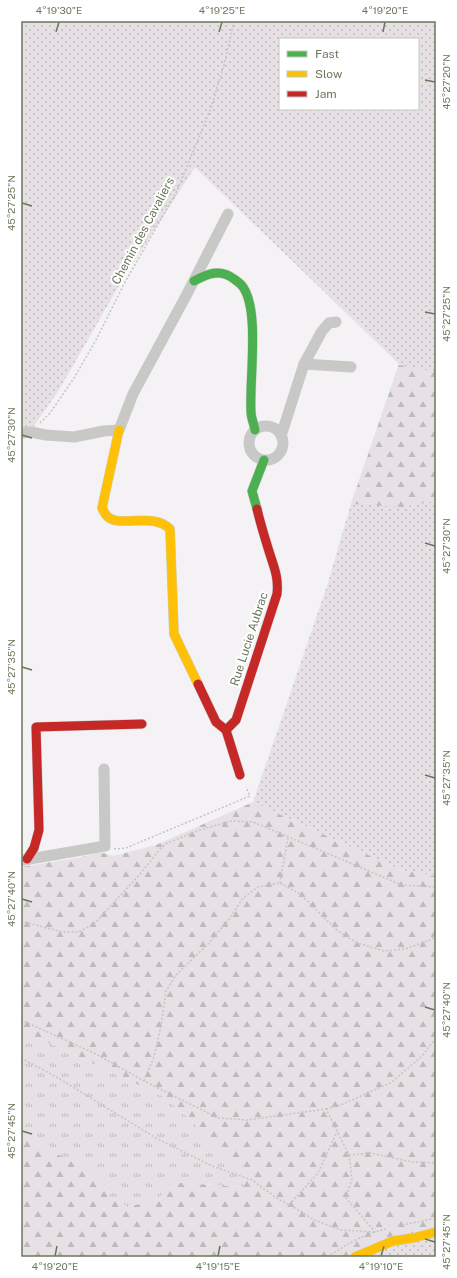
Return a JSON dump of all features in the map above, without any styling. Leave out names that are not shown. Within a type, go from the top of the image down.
[{"type":"street","points":[[228,214],[194,281],[133,394],[119,430],[102,508],[107,517],[115,521],[157,522],[165,524],[170,529],[174,634],[216,722],[226,730],[240,775]]},
{"type":"street","points":[[194,281],[205,275],[216,272],[229,275],[243,286],[249,300],[252,318],[251,413],[255,430]]},
{"type":"street","points":[[281,436],[278,431],[268,426],[255,430],[250,437],[249,446],[251,452],[256,457],[264,460],[272,458],[278,454],[282,446],[281,436],[304,364],[322,330],[329,324],[336,322]]},
{"type":"street","points":[[304,364],[351,367]]},
{"type":"street","points":[[26,432],[74,437],[104,431],[119,430]]},
{"type":"street","name":"Rue Lucie Aubrac","points":[[226,730],[236,720],[277,594],[278,583],[275,568],[268,550],[252,491],[264,460]]},
{"type":"street","points":[[24,860],[34,848],[39,830],[36,727],[142,724]]},
{"type":"street","points":[[24,860],[105,846],[104,770]]},
{"type":"street","points":[[355,1257],[393,1241],[436,1232]]},
{"type":"path","name":"Chemin des Cavaliers","points":[[26,432],[50,413],[74,378],[96,340],[124,284],[176,193],[210,108],[224,65],[234,21]]},
{"type":"path","points":[[105,846],[115,849],[126,848],[250,796],[240,775]]},
{"type":"path","points":[[21,921],[62,932],[79,932],[95,923],[167,843],[200,830],[231,821],[253,822],[402,885],[436,887]]},
{"type":"path","points":[[280,883],[288,837]]},
{"type":"path","points":[[144,1081],[154,1057],[161,1026],[166,991],[176,975],[208,944],[230,918],[243,898],[258,887],[280,883],[300,894],[338,931],[357,943],[384,951],[405,949],[436,937]]},
{"type":"path","points":[[21,1020],[94,1053],[144,1081],[218,1118],[246,1120],[326,1109],[343,1104],[392,1082],[422,1056],[436,1038]]},
{"type":"path","points":[[21,1058],[58,1078],[156,1138],[212,1166],[252,1180],[278,1199],[314,1220],[341,1230],[375,1232]]},
{"type":"path","points":[[326,1109],[349,1155],[352,1180],[346,1198],[375,1232],[393,1241]]},
{"type":"path","points":[[289,1205],[318,1173],[337,1131]]},
{"type":"path","points":[[349,1155],[371,1153],[412,1162],[436,1163]]},
{"type":"path","points":[[331,1257],[338,1257]]},
{"type":"green space","points":[[21,21],[436,21],[436,876],[401,870],[253,802],[327,586],[351,504],[399,364],[195,167],[124,277],[59,390],[27,436],[21,439]]},
{"type":"green space","points":[[399,365],[436,372],[436,501],[402,507],[351,504]]},
{"type":"green space","points":[[253,802],[401,870],[436,876],[436,1230],[348,1257],[21,1257],[21,1121],[26,1129],[52,1152],[96,1170],[110,1196],[158,1199],[172,1182],[242,1187],[246,1168],[211,1150],[194,1123],[164,1097],[21,1030],[21,867],[82,857],[100,852],[113,856],[156,845]]},
{"type":"green space","points":[[21,1030],[164,1097],[194,1123],[211,1150],[246,1168],[243,1187],[172,1182],[158,1199],[128,1207],[110,1196],[96,1170],[52,1152],[26,1129],[21,1121]]},
{"type":"green space","points":[[436,1230],[436,1257],[348,1257]]},
{"type":"traffic: fast","points":[[194,281],[209,274],[224,274],[241,285],[248,298],[251,312],[253,347],[251,416],[255,430]]},
{"type":"traffic: fast","points":[[257,509],[252,491],[264,460]]},
{"type":"traffic: slow","points":[[119,430],[102,508],[107,516],[112,520],[154,521],[163,524],[170,529],[174,634],[198,684]]},
{"type":"traffic: slow","points":[[355,1257],[393,1241],[436,1232]]},
{"type":"traffic: jam","points":[[226,730],[236,720],[277,594],[275,571],[257,509]]},
{"type":"traffic: jam","points":[[198,684],[216,722],[226,730],[240,775]]},
{"type":"traffic: jam","points":[[27,859],[34,848],[39,830],[36,727],[142,724]]}]
